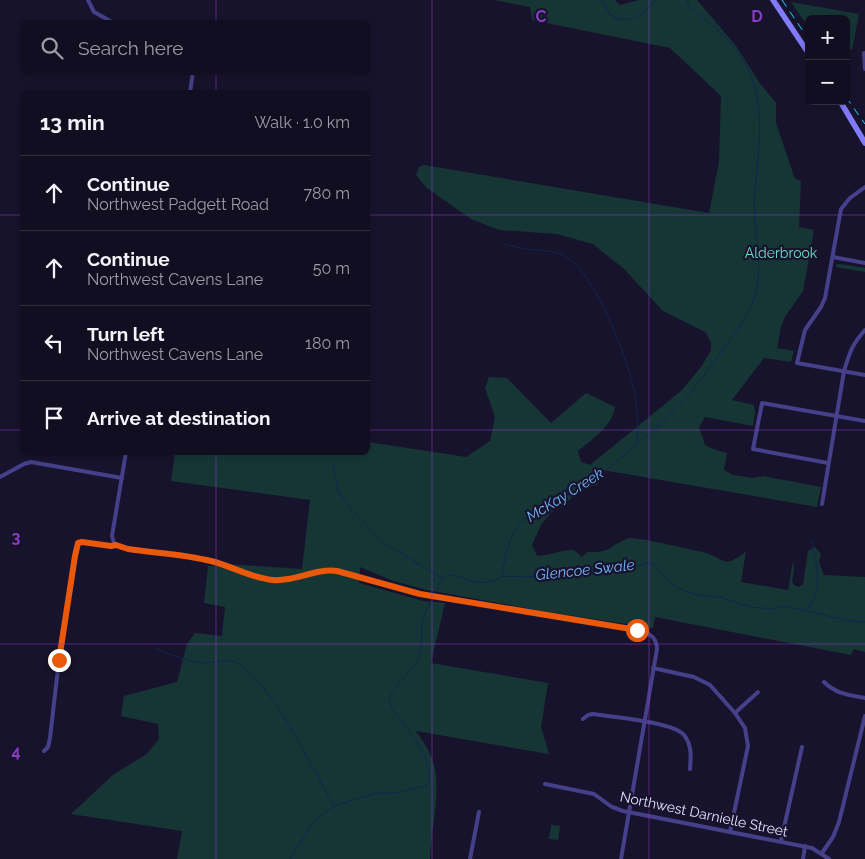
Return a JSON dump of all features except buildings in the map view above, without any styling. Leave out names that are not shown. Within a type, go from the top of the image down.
[{"type":"street","points":[[88,0],[94,12],[108,20]]},
{"type":"street","points":[[773,0],[805,48]]},
{"type":"street","points":[[864,53],[863,63],[865,69]]},
{"type":"street","points":[[190,90],[193,75]]},
{"type":"street","points":[[842,105],[865,143]]},
{"type":"street","points":[[865,187],[850,198],[841,209],[825,298],[821,307],[804,330],[797,363],[865,375]]},
{"type":"street","points":[[833,258],[865,262]]},
{"type":"street","points":[[822,504],[844,371],[854,342],[865,330]]},
{"type":"street","points":[[828,463],[754,449],[762,403],[865,421]]},
{"type":"street","points":[[116,545],[112,536],[126,455]]},
{"type":"street","points":[[0,477],[24,464],[32,462],[122,478]]},
{"type":"street","points":[[44,751],[48,747],[50,738],[57,676],[78,543],[116,545],[128,549],[212,561],[242,573],[265,579],[282,580],[324,570],[332,570],[420,594],[637,630],[647,633],[654,638],[657,646],[621,859]]},
{"type":"street","points":[[653,668],[694,677],[710,685],[735,713],[745,728],[748,746],[730,832]]},
{"type":"street","points":[[824,682],[839,693],[865,698]]},
{"type":"street","points":[[735,713],[758,692]]},
{"type":"street","points":[[583,719],[590,714],[670,726],[683,733],[690,749],[690,769]]},
{"type":"street","points":[[822,853],[837,827],[865,716]]},
{"type":"street","points":[[781,841],[802,747]]},
{"type":"street","name":"Northwest Darnielle Street","points":[[545,784],[594,794],[615,809],[817,849],[830,859]]},
{"type":"street","points":[[470,859],[479,812]]},
{"type":"street","points":[[803,859],[805,846]]},
{"type":"green space","name":"Alderbrook","points":[[494,0],[615,0],[620,5],[639,0],[697,0],[736,46],[759,82],[776,103],[776,123],[795,179],[801,181],[799,227],[814,230],[803,291],[785,317],[777,348],[794,351],[791,362],[764,358],[732,400],[754,405],[753,426],[705,417],[699,427],[705,445],[727,453],[724,470],[733,475],[752,478],[763,476],[821,487],[817,507],[603,470],[602,477],[597,485],[579,492],[563,505],[553,510],[541,525],[532,545],[537,556],[574,550],[582,557],[587,552],[599,552],[609,549],[629,538],[707,553],[726,562],[731,561],[746,551],[741,582],[788,590],[793,561],[792,582],[799,587],[803,584],[808,551],[815,547],[821,554],[819,562],[824,575],[865,577],[865,652],[854,649],[851,655],[655,617],[653,628],[548,612],[427,590],[393,581],[360,567],[359,583],[423,601],[445,603],[431,663],[548,683],[541,727],[549,754],[416,731],[425,744],[435,769],[436,803],[430,859],[177,859],[182,831],[71,814],[114,774],[147,754],[159,739],[158,724],[121,716],[124,696],[177,682],[187,644],[195,633],[222,636],[225,607],[204,603],[208,566],[242,565],[302,569],[310,500],[171,481],[175,455],[370,455],[370,442],[466,457],[490,441],[495,417],[485,388],[489,377],[507,378],[551,423],[586,393],[615,407],[606,426],[596,437],[578,451],[581,462],[590,465],[681,391],[702,366],[711,350],[711,342],[705,332],[663,311],[624,269],[593,244],[557,234],[499,230],[471,219],[427,188],[416,175],[419,167],[424,165],[709,213],[719,162],[721,96],[670,48],[532,20],[530,7]]},
{"type":"green space","points":[[791,2],[859,14],[852,50],[850,50],[850,15],[805,15],[805,22]]},
{"type":"green space","points":[[837,264],[865,268],[865,272],[836,267]]},
{"type":"green space","points":[[551,825],[560,826],[558,840],[549,839]]},
{"type":"waterway","name":"McKay Creek","points":[[601,0],[610,15],[619,19],[632,19],[657,0]]},
{"type":"waterway","name":"McKay Creek","points":[[435,595],[441,581],[450,575],[476,582],[493,581],[502,576],[509,542],[520,524],[527,517],[546,505],[597,478],[662,422],[685,399],[705,374],[735,333],[752,304],[758,276],[754,205],[760,130],[756,91],[750,73],[740,55],[722,34],[689,6],[687,0]]},
{"type":"waterway","points":[[505,244],[524,249],[561,254],[577,266],[588,281],[609,319],[631,379],[637,407],[637,444]]},
{"type":"waterway","points":[[333,464],[338,491],[351,509],[384,543],[442,578]]},
{"type":"waterway","points":[[806,610],[816,595],[818,576],[811,539]]},
{"type":"waterway","name":"Glencoe Swale","points":[[503,576],[526,577],[577,574],[594,568],[615,570],[648,563],[653,564],[679,589],[694,594],[719,597],[751,607],[774,609],[785,606],[850,621],[865,622]]},
{"type":"waterway","name":"McKay Creek","points":[[290,859],[311,825],[334,806],[376,793],[396,793],[426,786],[429,778],[427,761],[417,742],[392,709],[390,701],[395,689],[418,660],[421,649],[423,620],[433,598]]},
{"type":"waterway","points":[[155,648],[190,661],[202,663],[232,661],[245,669],[260,683],[289,725],[334,806]]},
{"type":"railway","points":[[782,0],[805,34]]},
{"type":"railway","points":[[850,103],[865,124]]},
{"type":"route","points":[[59,660],[75,556],[78,543],[82,542],[116,545],[128,549],[209,560],[235,571],[271,580],[290,579],[324,570],[332,570],[420,594],[637,630]]}]
